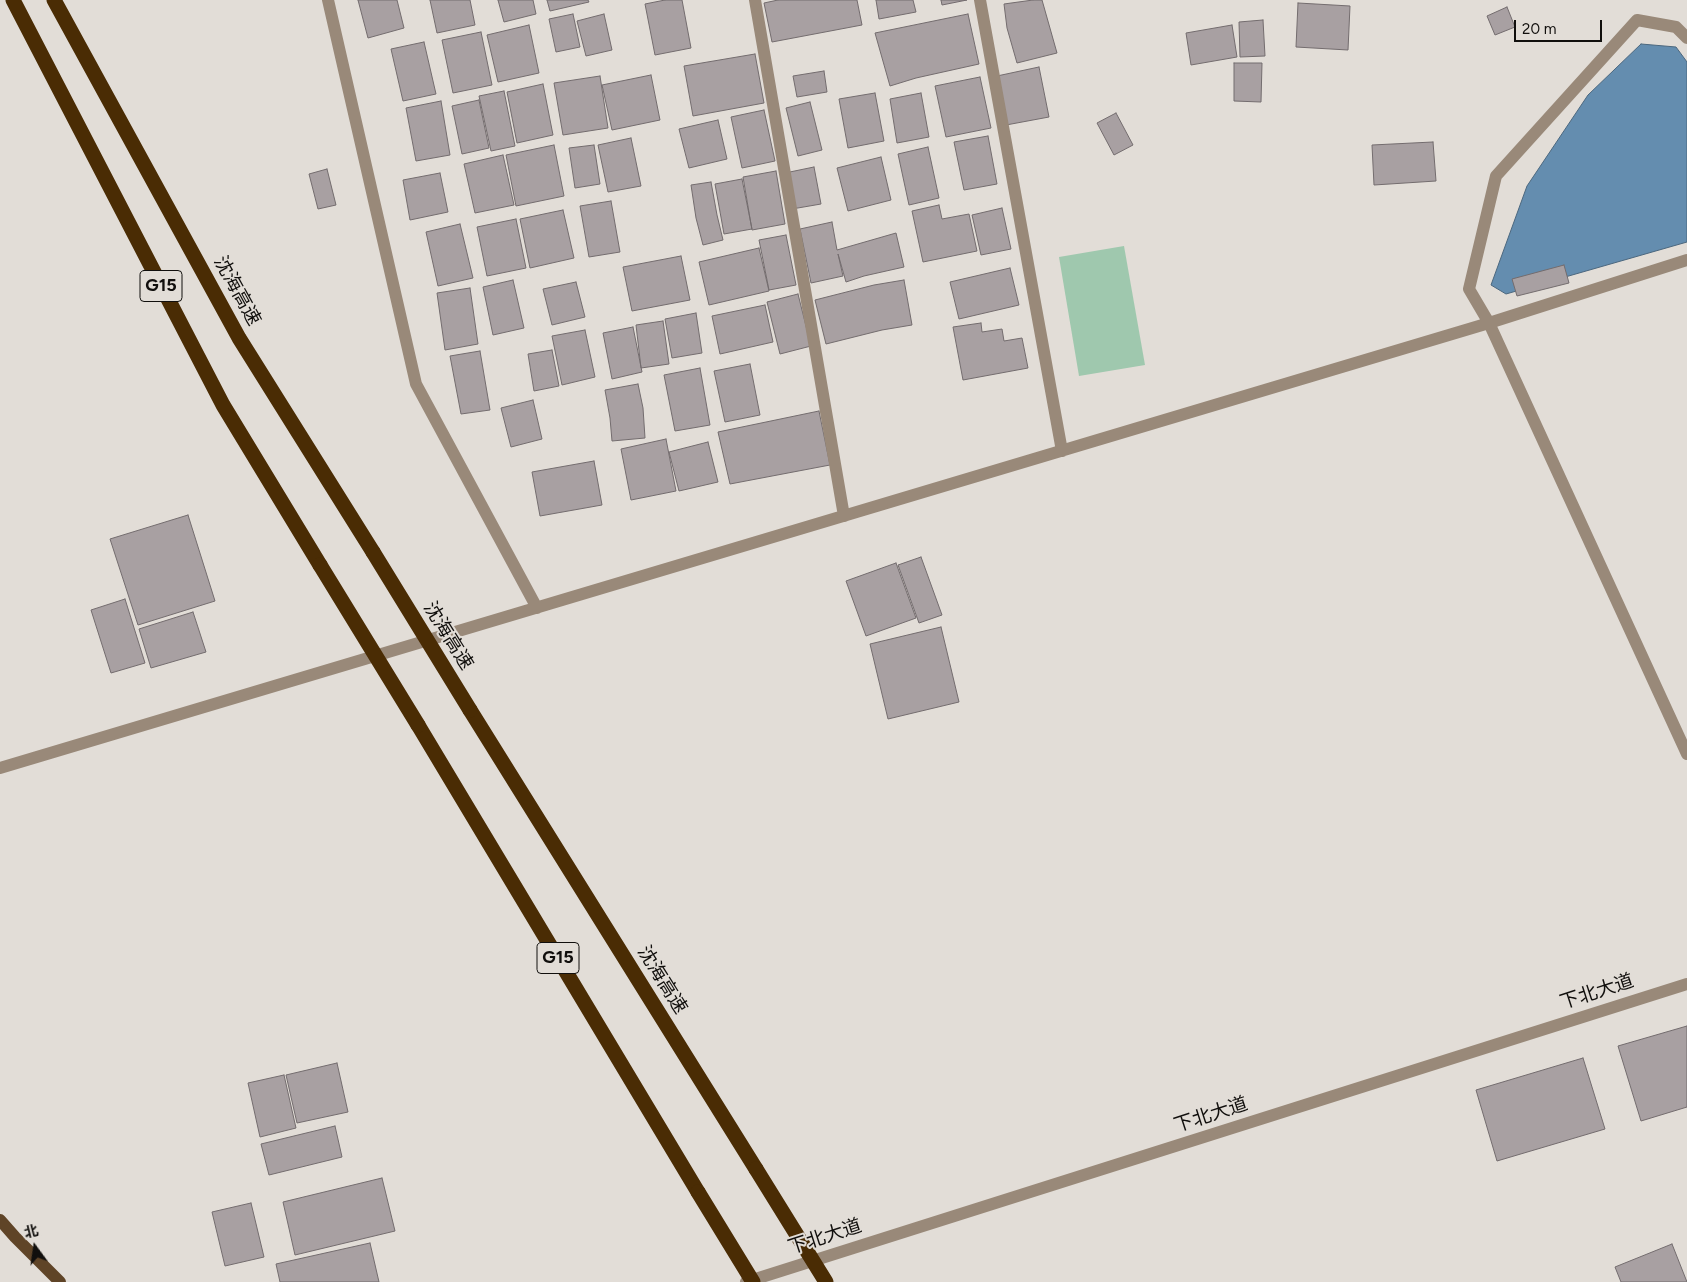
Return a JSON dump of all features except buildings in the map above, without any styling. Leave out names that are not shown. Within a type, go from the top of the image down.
[{"type":"highway","name":"G15","points":[[13,0],[223,405],[418,724],[753,1282]]},
{"type":"highway","name":"沈海高速","points":[[54,0],[239,338],[826,1282]]},
{"type":"main road","points":[[0,1220],[60,1282]]},
{"type":"street","points":[[328,0],[416,384],[537,608]]},
{"type":"street","points":[[754,0],[844,516]]},
{"type":"street","points":[[980,0],[1062,451]]},
{"type":"street","points":[[1687,38],[1676,27],[1637,20],[1496,176],[1468,289],[1489,324],[1687,754]]},
{"type":"street","points":[[0,768],[1489,324],[1687,260]]},
{"type":"street","name":"下北大道","points":[[746,1282],[1687,984]]},
{"type":"green space","points":[[1124,246],[1145,365],[1079,376],[1059,257]]},
{"type":"water","points":[[1641,44],[1676,47],[1687,62],[1687,242],[1506,294],[1491,285],[1527,186],[1588,95]]}]
